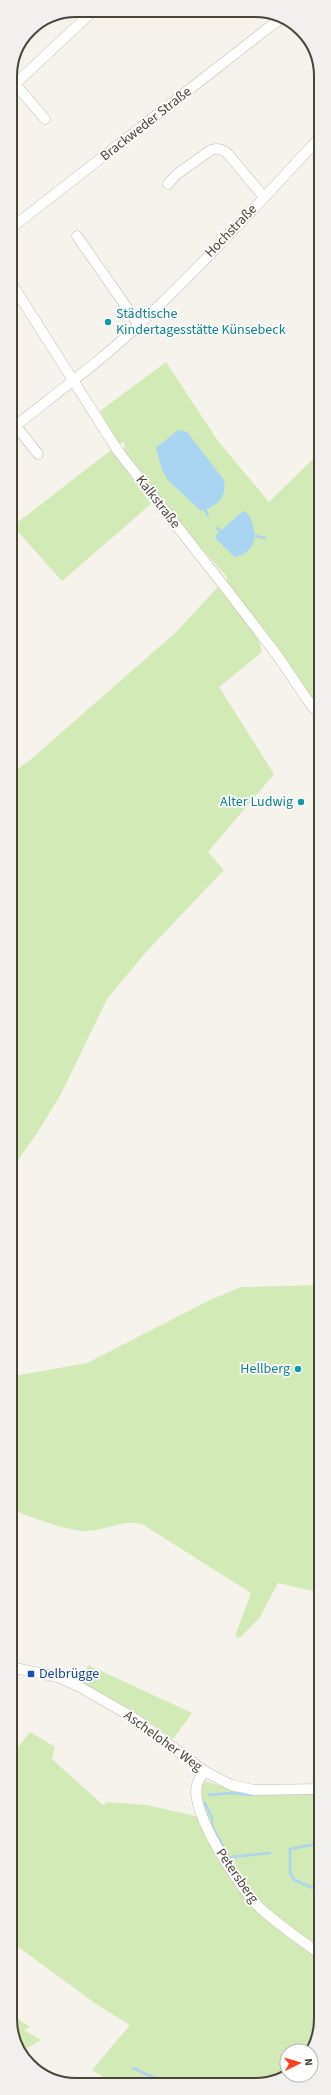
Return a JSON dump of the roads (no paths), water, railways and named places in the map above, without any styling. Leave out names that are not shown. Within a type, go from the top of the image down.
[{"type":"street","points":[[17,77],[86,17]]},
{"type":"street","name":"Brackweder Straße","points":[[17,224],[277,22]]},
{"type":"street","points":[[17,85],[45,119]]},
{"type":"street","name":"Hochstraße","points":[[17,425],[74,381],[140,325],[314,143]]},
{"type":"street","points":[[168,184],[177,174],[216,148],[222,149],[228,154],[264,197]]},
{"type":"street","points":[[77,236],[140,325]]},
{"type":"street","name":"Kalkstraße","points":[[17,292],[118,451],[233,598],[314,708]]},
{"type":"street","points":[[17,432],[38,454]]},
{"type":"street","name":"Ascheloher Weg","points":[[17,1668],[58,1677],[80,1687],[134,1718],[204,1771],[231,1785],[254,1790],[314,1789]]},
{"type":"street","name":"Petersberg","points":[[204,1771],[196,1785],[197,1797],[205,1826],[219,1852],[259,1907],[314,1950]]},
{"type":"water","points":[[178,430],[187,432],[224,480],[224,491],[220,500],[212,507],[201,511],[167,479],[162,470],[156,448]]},
{"type":"water","points":[[243,511],[248,514],[251,519],[254,529],[254,540],[250,549],[235,557],[216,539],[216,535]]},
{"type":"waterway","points":[[205,510],[208,515]]},
{"type":"waterway","points":[[217,528],[220,531]]},
{"type":"waterway","points":[[255,536],[265,538]]},
{"type":"waterway","points":[[209,1795],[230,1793],[252,1795]]},
{"type":"waterway","points":[[205,1803],[212,1818],[212,1826],[223,1846]]},
{"type":"waterway","points":[[290,1849],[314,1844]]},
{"type":"waterway","points":[[290,1849],[290,1873],[294,1880],[314,1888]]},
{"type":"waterway","points":[[230,1857],[270,1853]]},
{"type":"waterway","points":[[133,2068],[155,2078]]},
{"type":"place","name":"Städtische Kindertagesstätte Künsebeck","points":[[108,322]]},
{"type":"place","name":"Alter Ludwig","points":[[301,802]]},
{"type":"place","name":"Hellberg","points":[[298,1369]]},
{"type":"place","name":"Delbrügge","points":[[31,1674]]}]
